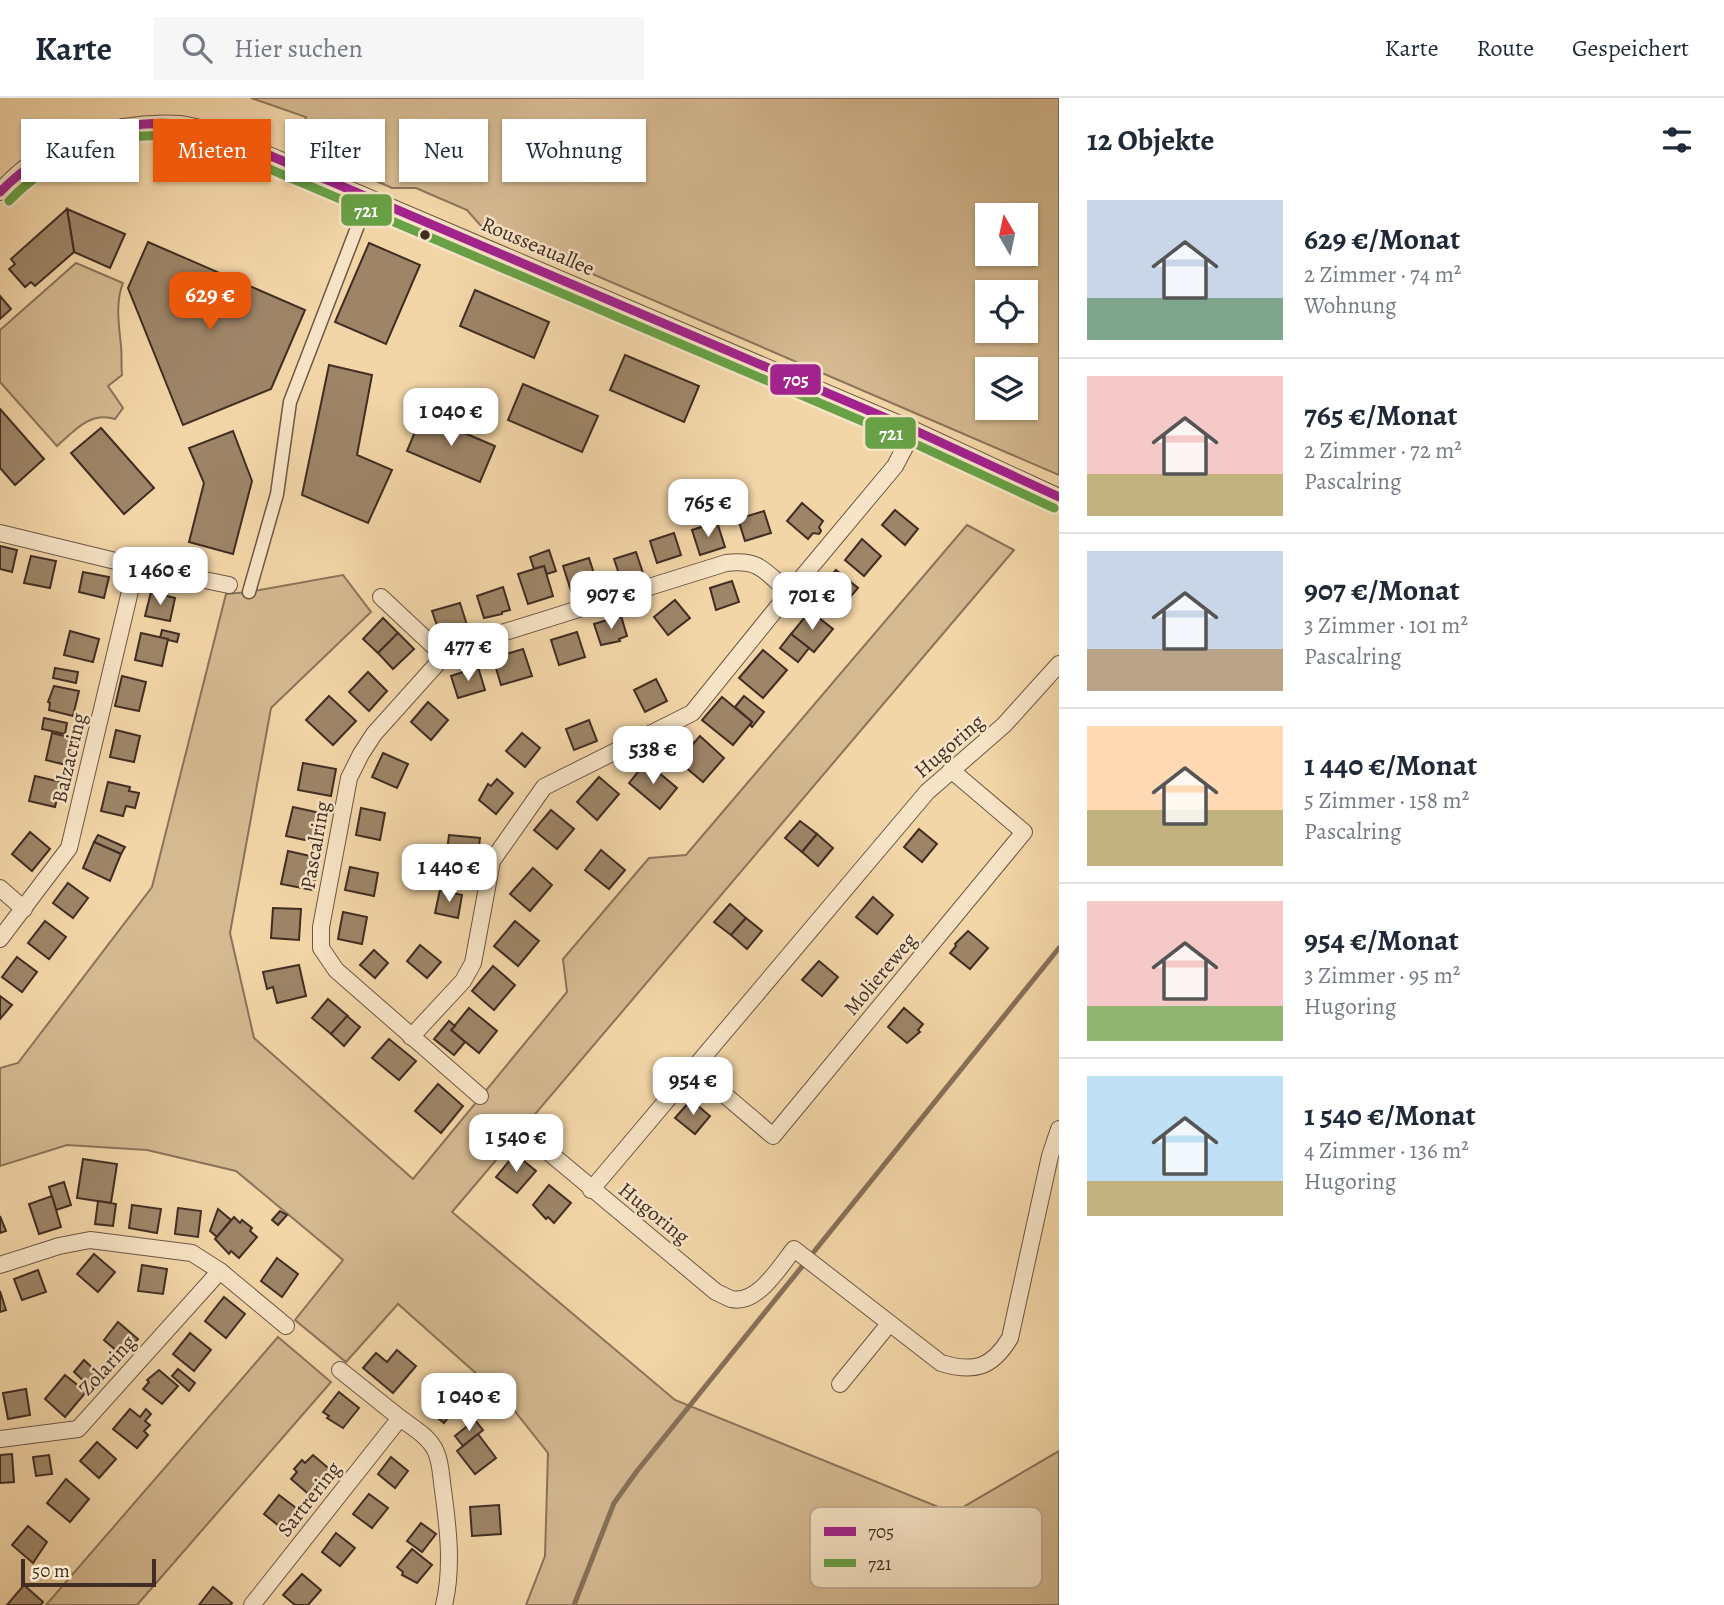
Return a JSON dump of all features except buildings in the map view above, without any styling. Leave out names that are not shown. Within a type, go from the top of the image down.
[{"type":"street","name":"Rousseauallee","points":[[0,192],[13,176],[48,153],[80,138],[151,124],[183,124],[217,133],[914,430],[1059,497]]},
{"type":"street","points":[[249,592],[277,494],[290,402],[365,207]]},
{"type":"street","points":[[411,1037],[463,981],[472,963],[492,861],[544,786],[692,713],[895,466],[914,430]]},
{"type":"street","points":[[0,533],[135,566],[229,585]]},
{"type":"street","name":"Pascalring","points":[[480,1096],[336,970],[321,948],[321,927],[349,778],[374,734],[444,656],[473,642],[726,563],[744,561],[759,565],[789,593]]},
{"type":"street","name":"Balzacring","points":[[0,939],[69,848],[135,566]]},
{"type":"street","points":[[381,597],[444,656]]},
{"type":"street","name":"Hugoring","points":[[1059,664],[1004,725],[927,792],[592,1189],[716,1292],[733,1299],[747,1298],[763,1287],[794,1249],[941,1363],[958,1368],[976,1368],[1002,1352],[1010,1338],[1050,1156],[1059,1129]]},
{"type":"street","name":"Moliereweg","points":[[693,1068],[773,1136],[1024,832],[951,770]]},
{"type":"street","points":[[0,888],[24,909]]},
{"type":"street","points":[[521,1129],[592,1189]]},
{"type":"street","points":[[0,1265],[59,1246],[90,1240],[192,1253],[220,1271],[286,1326]]},
{"type":"street","name":"Zolaring","points":[[0,1439],[78,1429],[220,1271]]},
{"type":"street","points":[[840,1384],[889,1324]]},
{"type":"street","points":[[340,1370],[435,1450],[439,1462],[447,1527],[449,1573],[444,1605]]},
{"type":"street","name":"Sartrering","points":[[252,1605],[400,1418]]},
{"type":"shaded area","points":[[251,98],[1059,98],[1059,475],[481,226],[467,210],[416,188],[392,188],[378,182],[385,182],[385,119],[305,119],[306,117]]},
{"type":"shaded area","points":[[76,263],[123,283],[118,306],[122,375],[108,386],[123,408],[115,419],[98,418],[83,424],[57,446],[0,382],[0,330]]},
{"type":"shaded area","points":[[967,525],[1014,550],[452,1212],[675,1400],[938,1507],[810,1507],[810,1588],[1042,1588],[1042,1507],[963,1507],[1059,1451],[1059,1605],[526,1605],[545,1556],[548,1453],[506,1400],[398,1304],[346,1362],[295,1320],[343,1260],[236,1171],[147,1150],[67,1145],[0,1166],[0,1068],[18,1063],[152,887],[226,594],[343,575],[371,612],[271,708],[230,933],[254,1038],[413,1179],[567,992],[563,959],[649,858],[686,855]]},
{"type":"shaded area","points":[[278,1337],[331,1382],[137,1605],[46,1605]]},
{"type":"waterway","points":[[574,1605],[614,1503],[637,1471],[1059,948]]},
{"type":"transit line","name":"705","points":[[0,192],[39,160],[82,138],[106,131],[130,126],[180,124],[217,133],[914,430],[1059,497]]},
{"type":"transit line","name":"721","points":[[9,201],[26,185],[66,158],[110,142],[157,136],[201,141],[909,441],[1054,508]]}]
